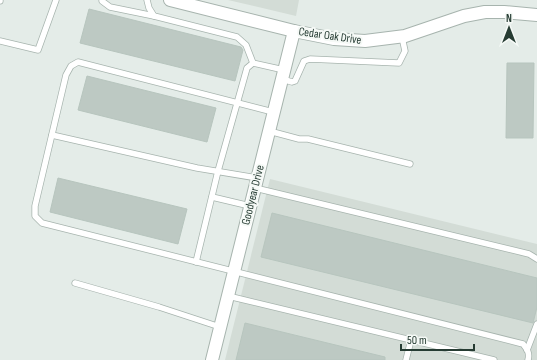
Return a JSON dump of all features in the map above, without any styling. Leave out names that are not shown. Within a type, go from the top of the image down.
[{"type":"street","name":"Cedar Oak Drive","points":[[170,0],[294,31],[334,39],[365,42],[402,37],[464,16],[485,12],[537,14]]},
{"type":"street","name":"Goodyear Drive","points":[[212,360],[294,31]]},
{"type":"lane","points":[[0,41],[38,50],[54,0]]},
{"type":"lane","points":[[102,0],[110,7],[154,16],[238,37],[246,45],[253,63],[283,75],[292,82],[296,80],[304,61],[310,59],[399,64],[405,51],[402,37]]},
{"type":"lane","points":[[147,0],[149,8],[154,16]]},
{"type":"lane","points":[[274,112],[78,62],[71,66],[66,75],[35,206],[35,216],[42,223],[523,344],[527,350],[529,357],[528,360]]},
{"type":"lane","points":[[196,262],[218,171],[247,68],[253,63]]},
{"type":"lane","points":[[269,130],[299,139],[308,139],[410,164]]},
{"type":"lane","points":[[52,135],[197,168],[218,171],[256,183],[529,254],[537,259]]},
{"type":"lane","points":[[212,197],[250,206]]},
{"type":"lane","points":[[75,283],[159,307],[220,327]]},
{"type":"lane","points":[[228,296],[494,360]]},
{"type":"lane","points":[[527,350],[537,324]]},
{"type":"lane","points":[[406,360],[411,340]]},
{"type":"shaded area","points":[[228,0],[299,0],[296,16]]},
{"type":"shaded area","points":[[270,179],[537,244],[537,360],[225,360]]},
{"type":"building","points":[[89,9],[241,47],[243,50],[235,81],[80,43]]},
{"type":"building","points":[[507,63],[534,63],[533,138],[506,138]]},
{"type":"building","points":[[87,76],[216,108],[207,142],[78,110]]},
{"type":"building","points":[[58,178],[187,209],[178,244],[50,212]]},
{"type":"building","points":[[272,213],[537,278],[537,307],[533,323],[261,257]]},
{"type":"building","points":[[245,323],[385,357],[385,360],[236,360]]}]
